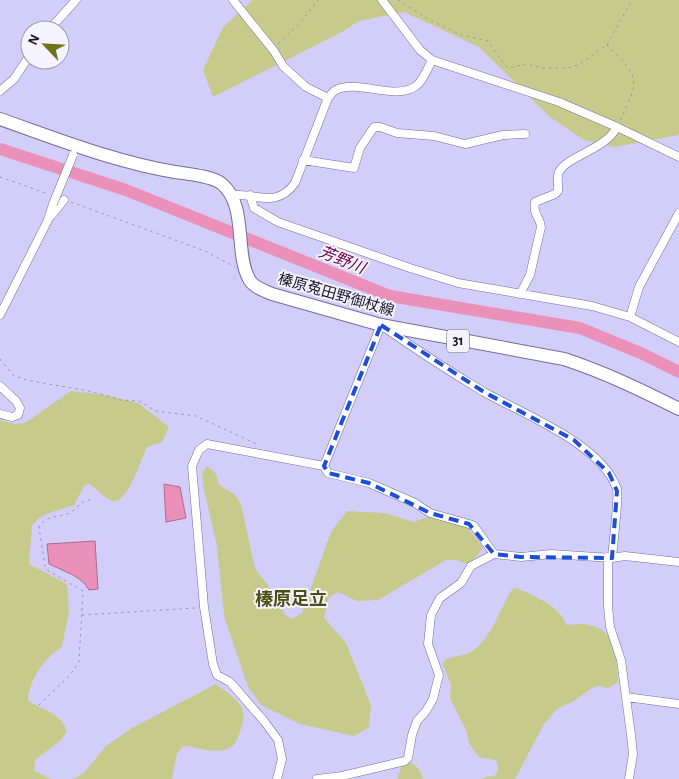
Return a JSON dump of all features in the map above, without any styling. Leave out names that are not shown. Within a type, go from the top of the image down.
[{"type":"main road","points":[[0,120],[74,150],[154,169],[205,177],[220,182],[233,199],[246,270]]},
{"type":"main road","name":"榛原菟田野御杖線","points":[[246,270],[248,278],[258,288],[272,294],[381,326],[564,359],[627,382],[679,409]]},
{"type":"street","points":[[58,20],[76,0]]},
{"type":"street","points":[[234,0],[274,50],[283,66],[306,87],[328,98]]},
{"type":"street","points":[[382,0],[420,50],[432,60],[559,102],[679,157]]},
{"type":"street","points":[[233,199],[244,194],[264,199],[277,198],[288,192],[294,183],[328,98],[336,90],[350,87],[398,92],[410,90],[418,85],[432,60]]},
{"type":"street","points":[[0,91],[14,79],[20,70]]},
{"type":"street","points":[[303,160],[354,168],[360,148],[374,127],[380,127],[397,133],[434,136],[466,144],[503,135],[526,134]]},
{"type":"street","points":[[520,294],[530,275],[541,227],[541,222],[534,211],[535,202],[558,192],[557,178],[559,171],[595,148],[614,132],[617,127]]},
{"type":"street","points":[[0,315],[48,220],[74,150]]},
{"type":"street","points":[[250,195],[254,208],[278,222],[410,268],[458,283],[592,306],[630,316],[679,342]]},
{"type":"street","points":[[48,220],[64,200]]},
{"type":"street","points":[[630,316],[639,287],[679,213]]},
{"type":"street","points":[[324,466],[381,326],[484,392],[574,440],[596,459],[609,473],[617,491],[610,558],[608,606],[610,627],[621,660],[633,754],[629,779]]},
{"type":"street","points":[[0,386],[16,401],[20,408],[18,415],[12,417],[0,414]]},
{"type":"street","points":[[277,779],[282,759],[278,740],[230,682],[218,675],[213,664],[204,607],[192,466],[199,450],[207,444],[324,466],[328,473],[369,483],[415,503],[430,513],[474,526],[494,554]]},
{"type":"street","points":[[317,779],[342,776],[406,761],[417,721],[434,699],[439,675],[428,644],[431,615],[440,598],[461,584],[471,566],[494,554],[521,557],[551,554],[610,558],[625,556],[679,562]]},
{"type":"street","points":[[626,697],[679,704]]},
{"type":"path","points":[[274,50],[301,22],[318,0]]},
{"type":"path","points":[[398,0],[430,20],[461,35],[488,41],[508,68],[526,64],[543,68],[567,68],[578,65],[606,45],[632,0]]},
{"type":"path","points":[[606,45],[628,66],[635,83],[633,92],[617,127]]},
{"type":"path","points":[[0,177],[205,252],[246,270]]},
{"type":"path","points":[[0,359],[13,375],[26,380],[89,391],[121,400],[139,401],[156,411],[196,416],[263,448]]},
{"type":"path","points":[[39,704],[70,675],[79,662],[83,591],[47,570],[39,527],[43,522],[55,516],[71,512],[80,502],[90,500]]},
{"type":"path","points":[[82,615],[204,607]]},
{"type":"highlighted area","points":[[381,325],[484,392],[574,440],[609,473],[617,491],[612,558],[521,557],[494,554],[469,524],[430,513],[369,483],[328,473],[324,466]]},
{"type":"green space","points":[[253,0],[679,0],[679,135],[614,147],[584,140],[550,117],[479,47],[404,12],[359,21],[340,33],[213,97],[203,70],[223,27]]},
{"type":"green space","points":[[71,391],[105,395],[138,403],[169,427],[162,442],[147,447],[128,489],[118,501],[109,500],[90,484],[85,485],[74,505],[45,515],[32,526],[29,564],[67,584],[69,611],[62,647],[39,670],[31,685],[28,700],[55,715],[67,731],[61,740],[35,760],[34,771],[52,779],[0,779],[0,420],[15,424],[25,423]]},
{"type":"green space","points":[[207,466],[216,474],[219,485],[235,495],[241,504],[255,569],[275,594],[285,615],[293,619],[302,613],[331,532],[347,511],[384,513],[414,522],[430,516],[467,527],[483,548],[469,565],[457,560],[446,560],[378,600],[357,601],[338,592],[329,597],[324,618],[346,643],[371,705],[369,727],[354,736],[300,724],[261,705],[248,687],[224,616],[217,546],[203,485],[202,474]]},
{"type":"green space","points":[[514,588],[553,607],[563,618],[566,625],[586,624],[598,628],[605,633],[614,648],[618,682],[608,688],[598,686],[592,688],[574,701],[557,709],[544,724],[515,779],[482,779],[494,776],[498,772],[498,764],[495,760],[479,757],[470,745],[465,728],[452,703],[450,696],[451,685],[443,665],[444,660],[471,652],[483,641]]},
{"type":"green space","points":[[216,684],[236,699],[243,710],[242,724],[236,741],[232,746],[217,751],[184,746],[177,753],[172,779],[72,779],[83,774],[106,746],[132,728]]},
{"type":"green space","points":[[407,763],[413,764],[418,768],[423,779],[397,779],[402,766]]},
{"type":"shaded area","points":[[164,484],[180,487],[186,518],[166,522]]},
{"type":"shaded area","points":[[95,541],[98,589],[89,590],[77,577],[49,564],[47,544]]},
{"type":"waterway","name":"芳野川","points":[[0,149],[126,190],[390,296],[580,328],[643,354],[679,372]]},
{"type":"district","name":"榛原足立","points":[[291,600]]}]
